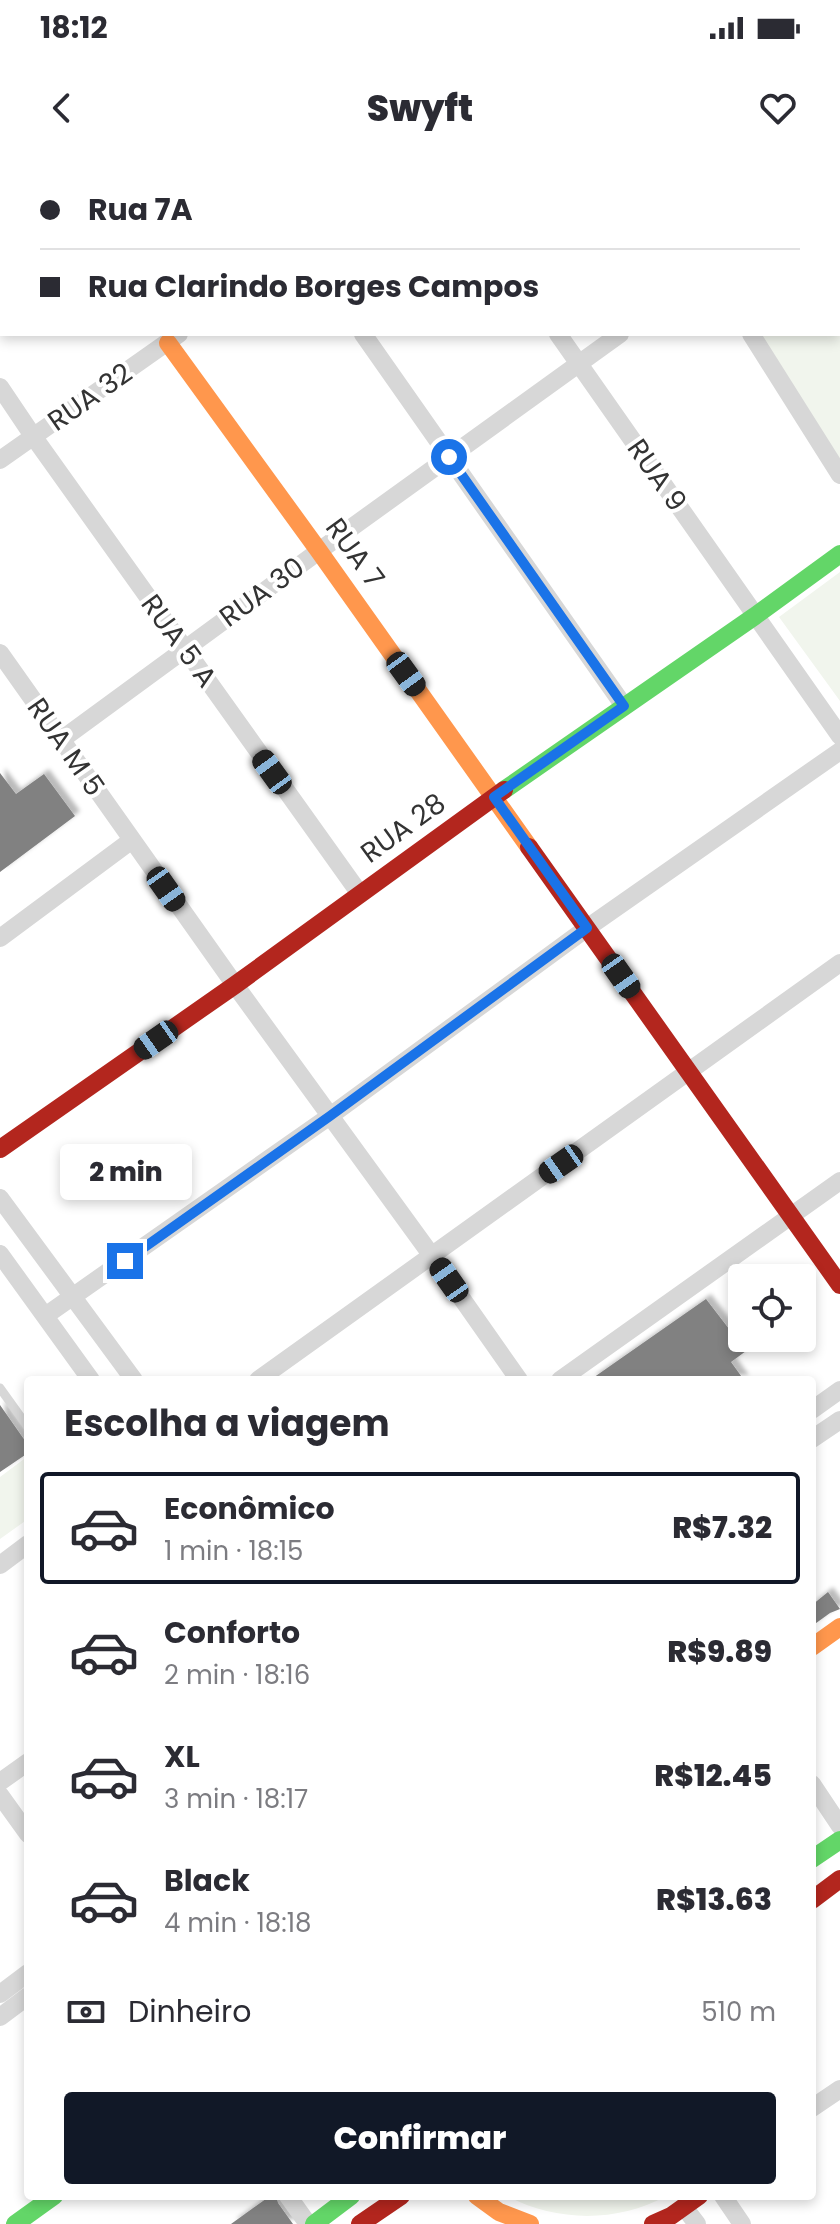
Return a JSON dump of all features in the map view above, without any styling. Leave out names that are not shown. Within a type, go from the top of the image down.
[{"type":"street","points":[[364,336],[624,706]]},
{"type":"street","name":"RUA 9","points":[[560,336],[840,736]]},
{"type":"street","name":"RUA 30","points":[[61,740],[617,336]]},
{"type":"street","points":[[752,336],[840,475]]},
{"type":"street","name":"RUA 32","points":[[0,460],[174,338]]},
{"type":"street","name":"RUA 7","points":[[174,338],[319,551],[840,1285]]},
{"type":"street","name":"RUA 5 A","points":[[0,387],[360,894]]},
{"type":"street","name":"RUA 28","points":[[0,1149],[840,554]]},
{"type":"street","name":"RUA M 5","points":[[0,653],[516,1376]]},
{"type":"street","points":[[45,1316],[840,751]]},
{"type":"street","points":[[0,938],[132,840]]},
{"type":"street","points":[[264,1376],[840,963]]},
{"type":"street","points":[[566,1376],[840,1181]]},
{"type":"street","points":[[0,1198],[131,1376]]},
{"type":"street","points":[[0,1254],[88,1376]]},
{"type":"street","points":[[816,1407],[840,1390]]},
{"type":"street","points":[[816,1436],[840,1420]]},
{"type":"street","points":[[0,1565],[24,1547]]},
{"type":"street","points":[[816,1644],[840,1627]]},
{"type":"street","points":[[0,1782],[24,1765]]},
{"type":"street","points":[[816,1790],[840,1826]]},
{"type":"street","points":[[0,1795],[24,1828]]},
{"type":"street","points":[[816,1856],[840,1840]]},
{"type":"street","points":[[816,1897],[840,1879]]},
{"type":"street","points":[[0,1994],[24,1976]]},
{"type":"street","points":[[0,2017],[24,1999]]},
{"type":"street","points":[[816,2105],[840,2089]]},
{"type":"street","points":[[15,2224],[48,2200]]},
{"type":"street","points":[[291,2200],[308,2224]]},
{"type":"street","points":[[314,2224],[346,2200]]},
{"type":"street","points":[[360,2224],[395,2200]]},
{"type":"street","points":[[482,2200],[499,2212],[530,2224]]},
{"type":"street","points":[[726,2200],[742,2224]]},
{"type":"street","points":[[653,2224],[692,2201],[697,2224]]},
{"type":"lane","points":[[0,1388],[24,1421]]},
{"type":"shaded area","points":[[758,336],[840,336],[840,465]]},
{"type":"shaded area","points":[[840,572],[840,701],[779,617]]},
{"type":"shaded area","points":[[24,1459],[24,1522],[0,1539],[0,1477]]},
{"type":"shaded area","points":[[515,2200],[658,2200],[627,2211],[586,2216],[566,2215]]},
{"type":"building","points":[[0,773],[16,794],[44,774],[75,816],[0,872]]},
{"type":"building","points":[[706,1299],[728,1328],[728,1352],[745,1352],[731,1362],[741,1376],[596,1376]]},
{"type":"building","points":[[0,1405],[24,1439],[24,1456],[0,1472]]},
{"type":"building","points":[[828,1592],[840,1609],[816,1623],[816,1602]]},
{"type":"building","points":[[264,2200],[277,2200],[293,2224],[231,2224]]},
{"type":"traffic: fast","points":[[504,790],[840,554]]},
{"type":"traffic: fast","points":[[816,1856],[840,1840]]},
{"type":"traffic: fast","points":[[15,2224],[48,2200]]},
{"type":"traffic: fast","points":[[314,2224],[346,2200]]},
{"type":"traffic: slow","points":[[168,343],[529,847]]},
{"type":"traffic: slow","points":[[816,1644],[840,1627]]},
{"type":"traffic: slow","points":[[482,2200],[499,2212],[530,2224]]},
{"type":"traffic: jam","points":[[0,1149],[235,985],[504,790]]},
{"type":"traffic: jam","points":[[529,847],[840,1285]]},
{"type":"traffic: jam","points":[[816,1897],[840,1879]]},
{"type":"traffic: jam","points":[[360,2224],[395,2200]]},
{"type":"traffic: jam","points":[[653,2224],[693,2200]]},
{"type":"route","points":[[125,1261],[587,928],[494,797],[624,706],[449,457]]}]
